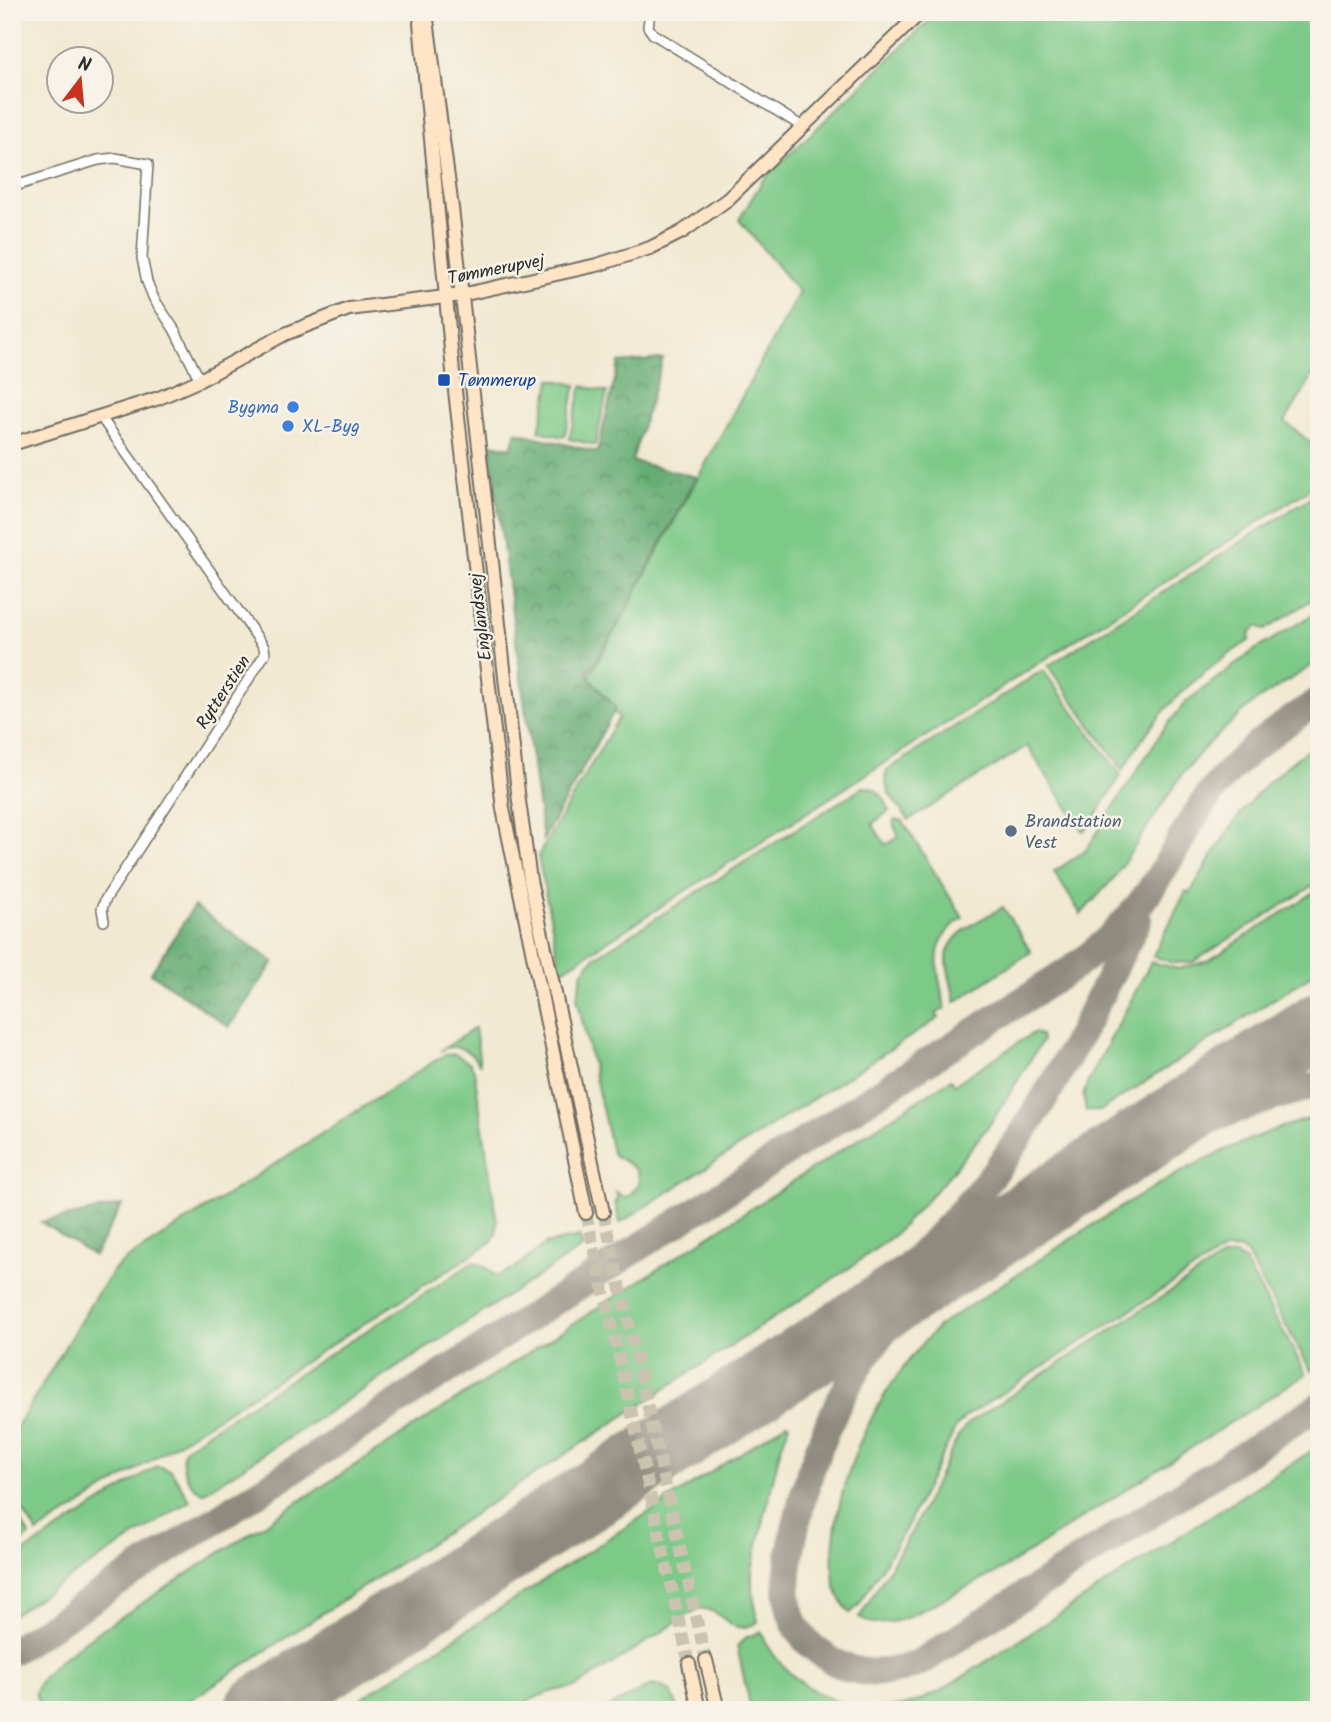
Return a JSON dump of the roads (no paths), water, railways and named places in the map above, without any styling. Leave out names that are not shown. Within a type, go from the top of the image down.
[{"type":"main road","name":"Englandsvej","points":[[418,12],[446,297],[503,809],[586,1213]]},
{"type":"main road","name":"Englandsvej","points":[[426,12],[530,880],[603,1212]]},
{"type":"main road","name":"Tømmerupvej","points":[[12,443],[159,398],[200,380],[285,334],[349,309],[461,295],[597,265],[661,243],[682,232],[728,199],[921,12]]},
{"type":"main road","points":[[706,1660],[718,1710]]},
{"type":"main road","points":[[689,1664],[699,1710]]},
{"type":"street","points":[[650,12],[648,27],[653,34],[803,127]]},
{"type":"street","points":[[12,187],[98,160],[115,158],[148,164],[142,258],[147,282],[153,299],[174,329],[200,380]]},
{"type":"street","name":"Rytterstien","points":[[100,416],[264,647],[265,654],[105,900],[102,909],[104,921]]},
{"type":"tunnel","points":[[603,1212],[706,1660]]},
{"type":"tunnel","points":[[586,1213],[689,1664]]},
{"type":"place","name":"Tømmerup","points":[[444,380]]},
{"type":"place","name":"Bygma","points":[[293,407]]},
{"type":"place","name":"XL-Byg","points":[[288,426]]},
{"type":"place","name":"Brandstation Vest","points":[[1011,831]]}]
